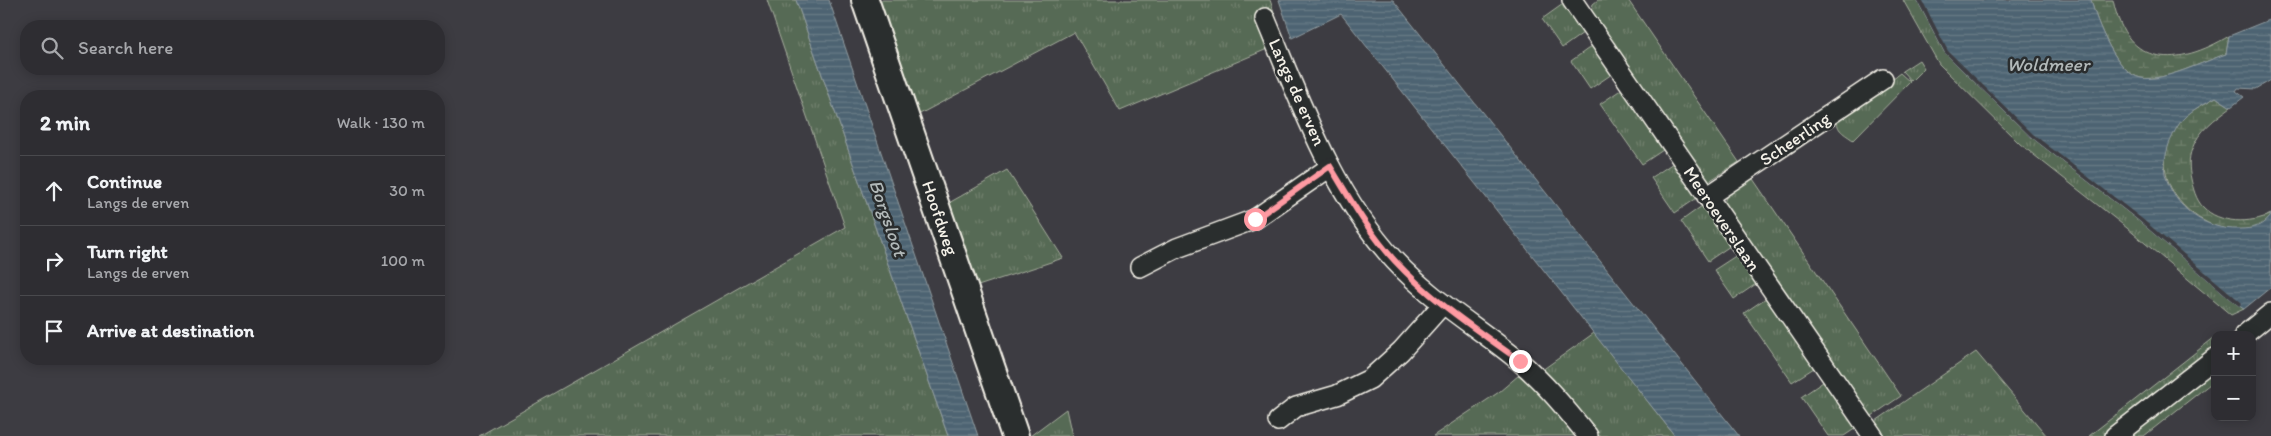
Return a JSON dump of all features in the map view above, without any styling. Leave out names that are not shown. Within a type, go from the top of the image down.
[{"type":"main road","name":"Hoofdweg","points":[[865,0],[1015,436]]},
{"type":"street","name":"Meeroeverslaan","points":[[1572,0],[1873,436]]},
{"type":"street","name":"Langs de erven","points":[[1265,18],[1330,166],[1367,226],[1395,261],[1443,304],[1520,361],[1588,436]]},
{"type":"street","name":"Scheerling","points":[[1707,197],[1883,79]]},
{"type":"street","name":"Langs de erven","points":[[1140,267],[1177,248],[1255,219],[1330,166]]},
{"type":"street","points":[[1278,421],[1296,407],[1337,394],[1370,379],[1401,351],[1443,304]]},
{"type":"street","points":[[2249,331],[2271,313]]},
{"type":"street","points":[[2115,436],[2211,361]]},
{"type":"green space","points":[[767,0],[796,0],[948,436],[479,436],[845,227]]},
{"type":"green space","points":[[877,0],[1270,0],[1284,42],[1120,111],[1074,32],[916,116]]},
{"type":"green space","points":[[1598,0],[1628,0],[1739,162],[1709,181],[1705,180],[1590,14],[1593,4]]},
{"type":"green space","points":[[1903,0],[1917,0],[1945,53],[2030,136],[2138,220],[2244,309],[2231,315],[2127,228],[2020,144],[1939,64]]},
{"type":"green space","points":[[2091,0],[2113,0],[2120,23],[2130,39],[2142,50],[2157,56],[2191,53],[2229,36],[2226,54],[2172,74],[2161,77],[2141,78],[2132,74],[2116,57],[2103,33]]},
{"type":"green space","points":[[1563,4],[1583,33],[1562,48],[1542,19]]},
{"type":"green space","points":[[1592,46],[1612,74],[1590,89],[1571,61]]},
{"type":"green space","points":[[1919,60],[1924,68],[1911,81],[1902,71]]},
{"type":"green space","points":[[1900,73],[1910,82],[1853,140],[1839,129],[1838,119]]},
{"type":"green space","points":[[1622,89],[1663,150],[1642,164],[1600,104]]},
{"type":"green space","points":[[2216,97],[2231,107],[2208,125],[2195,142],[2189,164],[2194,190],[2198,201],[2203,207],[2218,217],[2245,221],[2271,214],[2257,227],[2237,231],[2215,226],[2194,214],[2176,197],[2166,174],[2167,148],[2182,120],[2193,110]]},
{"type":"green space","points":[[1673,163],[1697,198],[1675,213],[1651,178]]},
{"type":"green space","points":[[1007,170],[1063,258],[975,287],[947,204]]},
{"type":"green space","points":[[1751,176],[1901,396],[1869,418],[1724,207],[1729,193]]},
{"type":"green space","points":[[1702,206],[1730,246],[1708,261],[1681,221]]},
{"type":"green space","points":[[1737,255],[1756,284],[1734,299],[1714,270]]},
{"type":"green space","points":[[1766,298],[1814,368],[1792,382],[1744,313]]},
{"type":"green space","points":[[1594,333],[1675,436],[1595,436],[1538,373]]},
{"type":"green space","points":[[2211,340],[2211,352],[2104,436],[2089,436]]},
{"type":"green space","points":[[1976,352],[2047,436],[1883,436],[1873,423]]},
{"type":"green space","points":[[2211,371],[2211,383],[2144,436],[2130,436]]},
{"type":"green space","points":[[1519,375],[1550,401],[1578,436],[1433,436],[1499,392]]},
{"type":"green space","points":[[1823,382],[1856,428],[1844,436],[1828,436],[1801,397]]},
{"type":"green space","points":[[1066,409],[1072,436],[1030,436]]},
{"type":"water","name":"Borgsloot","points":[[796,0],[829,0],[978,436],[948,436]]},
{"type":"water","points":[[1279,0],[1393,0],[1739,436],[1675,436],[1341,14],[1292,38]]},
{"type":"water","name":"Woldmeer","points":[[1917,0],[2091,0],[2103,33],[2116,57],[2132,74],[2141,78],[2161,77],[2172,74],[2226,54],[2229,36],[2271,19],[2271,80],[2256,89],[2238,88],[2236,91],[2244,97],[2231,107],[2216,97],[2199,106],[2184,118],[2169,144],[2164,166],[2169,186],[2183,207],[2193,215],[2214,226],[2244,229],[2261,224],[2271,214],[2271,287],[2244,309],[2239,306],[2138,220],[2030,136],[1945,53]]},
{"type":"pier","points":[[1917,0],[1922,0],[1948,51],[2033,134],[2141,218],[2242,303],[2239,306],[2138,220],[2030,136],[1945,53]]},
{"type":"route","points":[[1255,219],[1330,166],[1367,226],[1395,261],[1443,304],[1520,361]]}]
